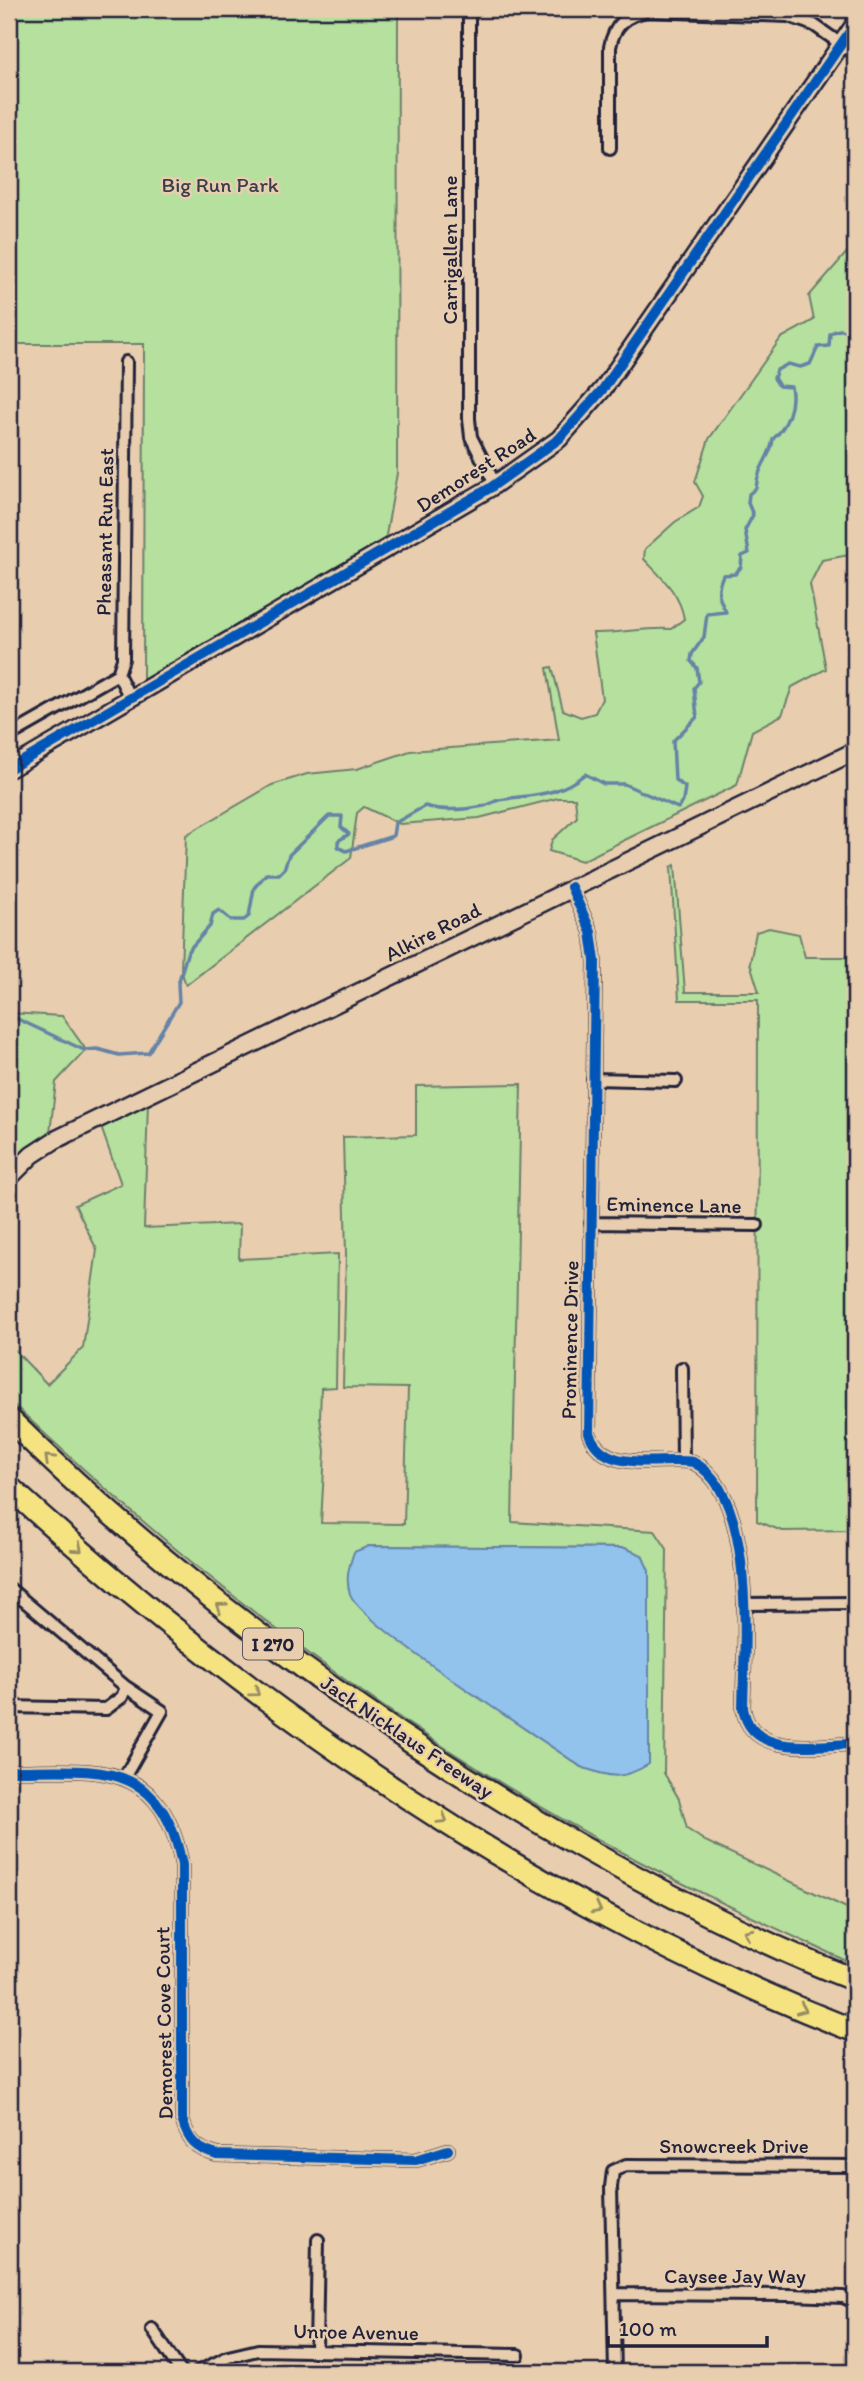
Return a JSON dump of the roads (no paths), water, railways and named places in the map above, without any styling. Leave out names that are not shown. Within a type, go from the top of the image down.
[{"type":"highway","name":"Jack Nicklaus Freeway","points":[[9,1419],[79,1488],[210,1598],[407,1742],[562,1837],[670,1895],[855,1980]]},
{"type":"highway","name":"I 270","points":[[9,1487],[136,1598],[211,1659],[260,1696],[436,1814],[537,1877],[637,1930],[762,1991],[855,2031]]},
{"type":"street","name":"Carrigallen Lane","points":[[469,9],[469,419],[471,438],[495,484]]},
{"type":"street","points":[[610,148],[610,47],[613,33],[621,22],[634,14],[649,11],[712,11],[788,16],[814,25],[855,54]]},
{"type":"street","name":"Demorest Road","points":[[9,769],[495,484],[559,439],[603,388],[855,24]]},
{"type":"street","name":"Pheasant Run East","points":[[118,674],[123,659],[126,362]]},
{"type":"street","points":[[9,736],[118,674],[130,698]]},
{"type":"street","name":"Alkire Road","points":[[9,1167],[55,1140],[855,751]]},
{"type":"street","name":"Prominence Drive","points":[[571,887],[594,946],[588,1423],[592,1442],[597,1450],[614,1459],[683,1461]]},
{"type":"street","points":[[593,1079],[676,1081]]},
{"type":"street","name":"Alkire Road","points":[[9,1178],[32,1155]]},
{"type":"street","name":"Eminence Lane","points":[[591,1223],[757,1226]]},
{"type":"street","points":[[682,1368],[683,1461],[703,1467],[721,1493],[740,1548],[744,1604],[745,1721],[752,1733],[779,1745],[855,1744]]},
{"type":"street","points":[[9,1588],[126,1686],[162,1711],[125,1776],[102,1772],[9,1771]]},
{"type":"street","points":[[744,1604],[855,1603]]},
{"type":"street","points":[[9,1707],[106,1709],[122,1697],[126,1686]]},
{"type":"street","name":"Demorest Cove Court","points":[[125,1776],[140,1786],[162,1809],[177,1837],[182,1865],[182,2119],[187,2137],[200,2150],[217,2155],[416,2160],[448,2150]]},
{"type":"street","name":"Snowcreek Drive","points":[[614,2294],[611,2187],[614,2171],[626,2165],[855,2166]]},
{"type":"street","points":[[316,2350],[318,2240]]},
{"type":"street","points":[[614,2294],[615,2372]]},
{"type":"street","name":"Caysee Jay Way","points":[[614,2294],[791,2295],[843,2297],[855,2302]]},
{"type":"street","points":[[152,2329],[181,2372]]},
{"type":"street","name":"Unroe Avenue","points":[[198,2372],[243,2352],[316,2350],[517,2355]]},
{"type":"water","points":[[369,1546],[625,1548],[642,1555],[649,1571],[649,1764],[631,1773],[616,1776],[581,1767],[418,1655],[362,1609],[350,1594],[348,1573],[354,1552]]},
{"type":"waterway","points":[[9,1015],[84,1050],[97,1049],[119,1055],[148,1053],[179,1002],[178,984],[188,951],[210,926],[213,914],[219,910],[231,920],[244,920],[249,916],[254,888],[266,874],[279,874],[289,855],[329,816],[342,816],[341,827],[349,834],[338,841],[338,847],[346,851],[393,836],[395,823],[425,806],[469,809],[499,800],[554,791],[585,774],[604,784],[624,784],[678,808],[683,801],[685,787],[675,780],[673,741],[697,717],[694,688],[699,682],[697,668],[691,661],[692,654],[704,637],[707,614],[726,612],[721,602],[719,585],[723,575],[735,574],[741,567],[742,556],[749,553],[745,530],[753,515],[748,503],[749,494],[756,488],[773,439],[782,428],[791,408],[791,387],[779,386],[774,378],[777,370],[788,364],[800,367],[810,364],[818,347],[829,346],[830,334],[834,332],[843,330],[855,338]]},
{"type":"park label","name":"Big Run Park","points":[[220,185]]}]
